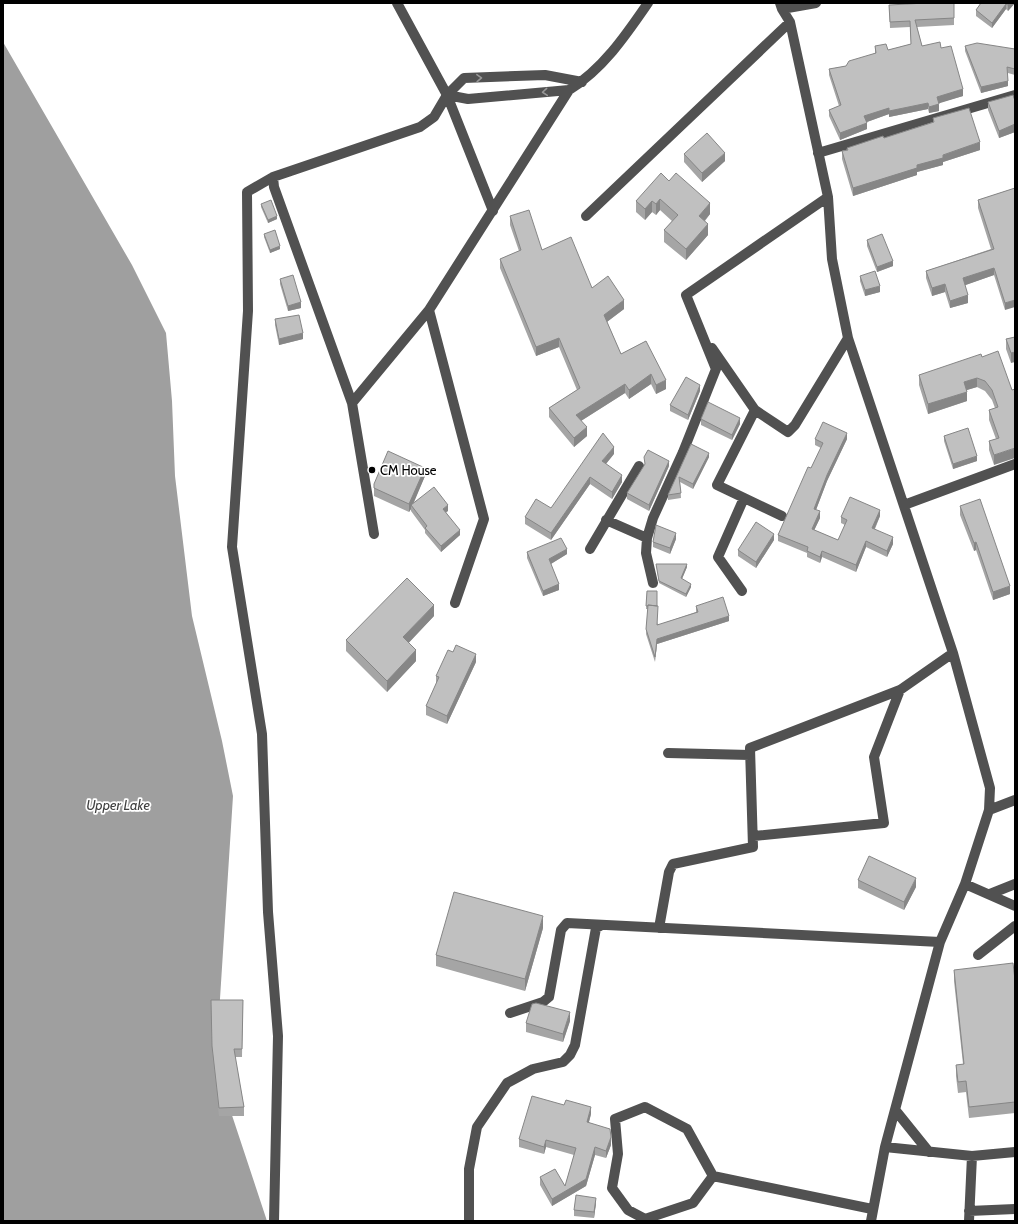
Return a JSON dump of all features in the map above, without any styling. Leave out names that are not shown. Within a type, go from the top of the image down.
[{"type":"street","points":[[397,3],[447,95],[493,211]]},
{"type":"street","points":[[352,403],[429,310],[569,90],[582,82],[618,46],[648,3]]},
{"type":"street","points":[[816,3],[781,6],[790,22],[828,197],[832,259],[848,338],[953,654],[990,788],[989,810],[966,884],[940,942],[896,1111],[885,1147],[872,1209],[871,1221]]},
{"type":"street","points":[[586,216],[790,22]]},
{"type":"street","points":[[274,1221],[278,1036],[268,912],[262,734],[232,547],[248,311],[247,192],[273,177],[420,127],[434,117],[447,95],[464,78],[545,75],[582,82]]},
{"type":"street","points":[[447,95],[468,99],[569,90]]},
{"type":"street","points":[[818,154],[1015,95]]},
{"type":"street","points":[[273,177],[274,187],[352,403],[374,534]]},
{"type":"street","points":[[653,583],[646,553],[647,538],[653,518],[683,452],[716,369],[686,295],[828,197]]},
{"type":"street","points":[[429,310],[484,519],[455,603]]},
{"type":"street","points":[[701,332],[755,410],[788,432],[795,425],[848,338]]},
{"type":"street","points":[[755,410],[717,485],[782,516]]},
{"type":"street","points":[[904,505],[1015,464]]},
{"type":"street","points":[[590,549],[639,466]]},
{"type":"street","points":[[742,591],[718,557],[744,498]]},
{"type":"street","points":[[606,520],[647,538]]},
{"type":"street","points":[[659,928],[669,872],[673,864],[753,846],[754,836],[750,748],[900,690],[953,654]]},
{"type":"street","points":[[754,836],[884,823],[874,757],[900,690]]},
{"type":"street","points":[[668,753],[750,755]]},
{"type":"street","points":[[989,810],[1015,800]]},
{"type":"street","points":[[966,884],[1015,906]]},
{"type":"street","points":[[990,894],[1015,884]]},
{"type":"street","points":[[510,1013],[543,1002],[549,997],[561,930],[564,925],[571,923],[600,926],[940,942]]},
{"type":"street","points":[[469,1221],[469,1169],[477,1126],[507,1083],[533,1069],[563,1062],[570,1055],[575,1045],[596,928],[600,926]]},
{"type":"street","points":[[978,955],[1015,926]]},
{"type":"street","points":[[713,1176],[693,1203],[645,1219],[628,1210],[612,1188],[618,1154],[615,1119],[645,1108],[687,1129],[713,1176],[872,1209]]},
{"type":"street","points":[[896,1111],[929,1152]]},
{"type":"street","points":[[885,1147],[972,1156],[1015,1152]]},
{"type":"street","points":[[972,1156],[969,1216],[1015,1209]]},
{"type":"water","name":"Upper Lake","points":[[3,42],[132,265],[166,333],[172,401],[175,476],[192,616],[222,741],[233,796],[219,1014],[218,1073],[267,1221],[3,1221]]},
{"type":"building","points":[[954,3],[954,18],[915,20],[922,46],[940,42],[941,48],[951,46],[963,89],[937,97],[939,104],[929,107],[928,103],[889,111],[889,108],[864,116],[867,123],[840,133],[829,110],[841,105],[829,69],[846,66],[849,61],[876,53],[875,46],[886,44],[888,50],[911,44],[910,21],[890,22],[889,5]]},
{"type":"building","points":[[981,3],[1010,3],[1008,5],[1006,4],[992,23],[976,10]]},
{"type":"building","points":[[977,43],[1015,49],[1015,69],[1007,67],[1008,81],[981,87],[965,46]]},
{"type":"building","points":[[1013,95],[1015,101],[1015,124],[999,131],[988,102]]},
{"type":"building","points":[[969,108],[980,142],[943,155],[943,158],[917,165],[917,168],[853,188],[842,151],[883,136],[884,138],[934,122],[933,118]]},
{"type":"building","points":[[707,133],[725,153],[702,173],[684,154]]},
{"type":"building","points":[[661,173],[669,181],[676,173],[710,203],[699,216],[708,224],[686,249],[664,230],[678,215],[660,199],[656,204],[652,201],[645,209],[636,201]]},
{"type":"building","points":[[1015,188],[1015,300],[1005,303],[994,268],[963,278],[968,295],[950,301],[945,284],[932,288],[926,271],[994,249],[978,200]]},
{"type":"building","points":[[271,200],[277,216],[268,220],[261,204]]},
{"type":"building","points":[[529,210],[542,250],[571,237],[592,288],[608,276],[624,300],[604,315],[621,354],[646,341],[666,380],[656,385],[651,374],[629,390],[625,384],[576,415],[587,427],[574,438],[549,408],[580,388],[559,338],[536,347],[500,259],[521,250],[510,216]]},
{"type":"building","points":[[275,230],[280,246],[270,250],[264,234]]},
{"type":"building","points":[[882,234],[893,261],[877,267],[867,240]]},
{"type":"building","points":[[875,271],[880,286],[865,290],[860,276]]},
{"type":"building","points":[[293,275],[301,302],[288,306],[280,279]]},
{"type":"building","points":[[299,315],[303,333],[279,339],[275,319]]},
{"type":"building","points":[[1015,337],[1015,352],[1011,353],[1006,339]]},
{"type":"building","points":[[998,351],[1012,390],[1015,389],[1015,448],[994,455],[989,441],[999,438],[989,410],[998,407],[992,390],[985,381],[977,378],[964,382],[967,392],[928,404],[919,375],[981,354],[982,357]]},
{"type":"building","points":[[686,377],[700,385],[688,415],[670,405]]},
{"type":"building","points":[[708,402],[740,418],[732,435],[701,419]]},
{"type":"building","points":[[823,422],[847,433],[827,475],[814,509],[820,511],[812,529],[838,540],[847,520],[841,517],[850,497],[880,510],[872,528],[893,537],[887,551],[866,541],[856,565],[822,551],[820,557],[807,551],[808,547],[778,535],[808,467],[811,468],[823,443],[815,439]]},
{"type":"building","points":[[968,428],[977,456],[953,464],[944,436]]},
{"type":"building","points":[[603,433],[614,447],[602,461],[622,475],[612,492],[590,477],[551,533],[525,517],[536,499],[551,508]]},
{"type":"building","points":[[691,444],[709,453],[693,484],[679,477],[681,493],[668,495]]},
{"type":"building","points":[[648,450],[669,461],[649,505],[627,493],[645,464],[644,457]]},
{"type":"building","points":[[388,451],[425,468],[409,504],[374,488],[374,484]]},
{"type":"building","points":[[434,487],[448,505],[443,509],[460,530],[441,546],[425,528],[427,526],[411,505]]},
{"type":"building","points":[[980,499],[1010,586],[993,592],[976,542],[974,543],[960,506]]},
{"type":"building","points":[[756,522],[774,534],[756,562],[738,550]]},
{"type":"building","points":[[656,525],[676,533],[670,548],[653,542]]},
{"type":"building","points":[[561,538],[567,549],[549,559],[559,584],[543,591],[527,552]]},
{"type":"building","points":[[656,564],[687,564],[681,578],[691,584],[686,594],[659,581]]},
{"type":"building","points":[[407,578],[434,605],[403,637],[416,650],[387,681],[346,640]]},
{"type":"building","points":[[647,591],[657,591],[657,606],[646,606]]},
{"type":"building","points":[[723,597],[729,616],[657,639],[655,657],[646,629],[648,605],[658,606],[657,625],[698,612],[696,606]]},
{"type":"building","points":[[456,645],[476,654],[447,716],[426,706],[439,677],[436,676],[448,650],[453,652]]},
{"type":"building","points":[[869,856],[916,878],[904,902],[858,880]]},
{"type":"building","points":[[454,892],[543,916],[525,979],[436,955]]},
{"type":"building","points":[[1013,963],[1015,980],[1015,1102],[969,1107],[966,1081],[958,1082],[956,1065],[964,1064],[954,970]]},
{"type":"building","points":[[211,1000],[243,1000],[242,1049],[234,1049],[244,1107],[219,1108],[212,1046]]},
{"type":"building","points":[[536,1003],[570,1012],[563,1034],[526,1023],[532,1004]]},
{"type":"building","points":[[532,1096],[564,1105],[566,1100],[591,1107],[587,1122],[610,1129],[611,1137],[606,1151],[595,1147],[586,1179],[552,1199],[540,1177],[555,1169],[565,1186],[576,1148],[546,1140],[544,1147],[519,1139]]},
{"type":"building","points":[[576,1195],[596,1198],[594,1212],[574,1210]]},
{"type":"place","name":"CM House","points":[[372,470]]}]
